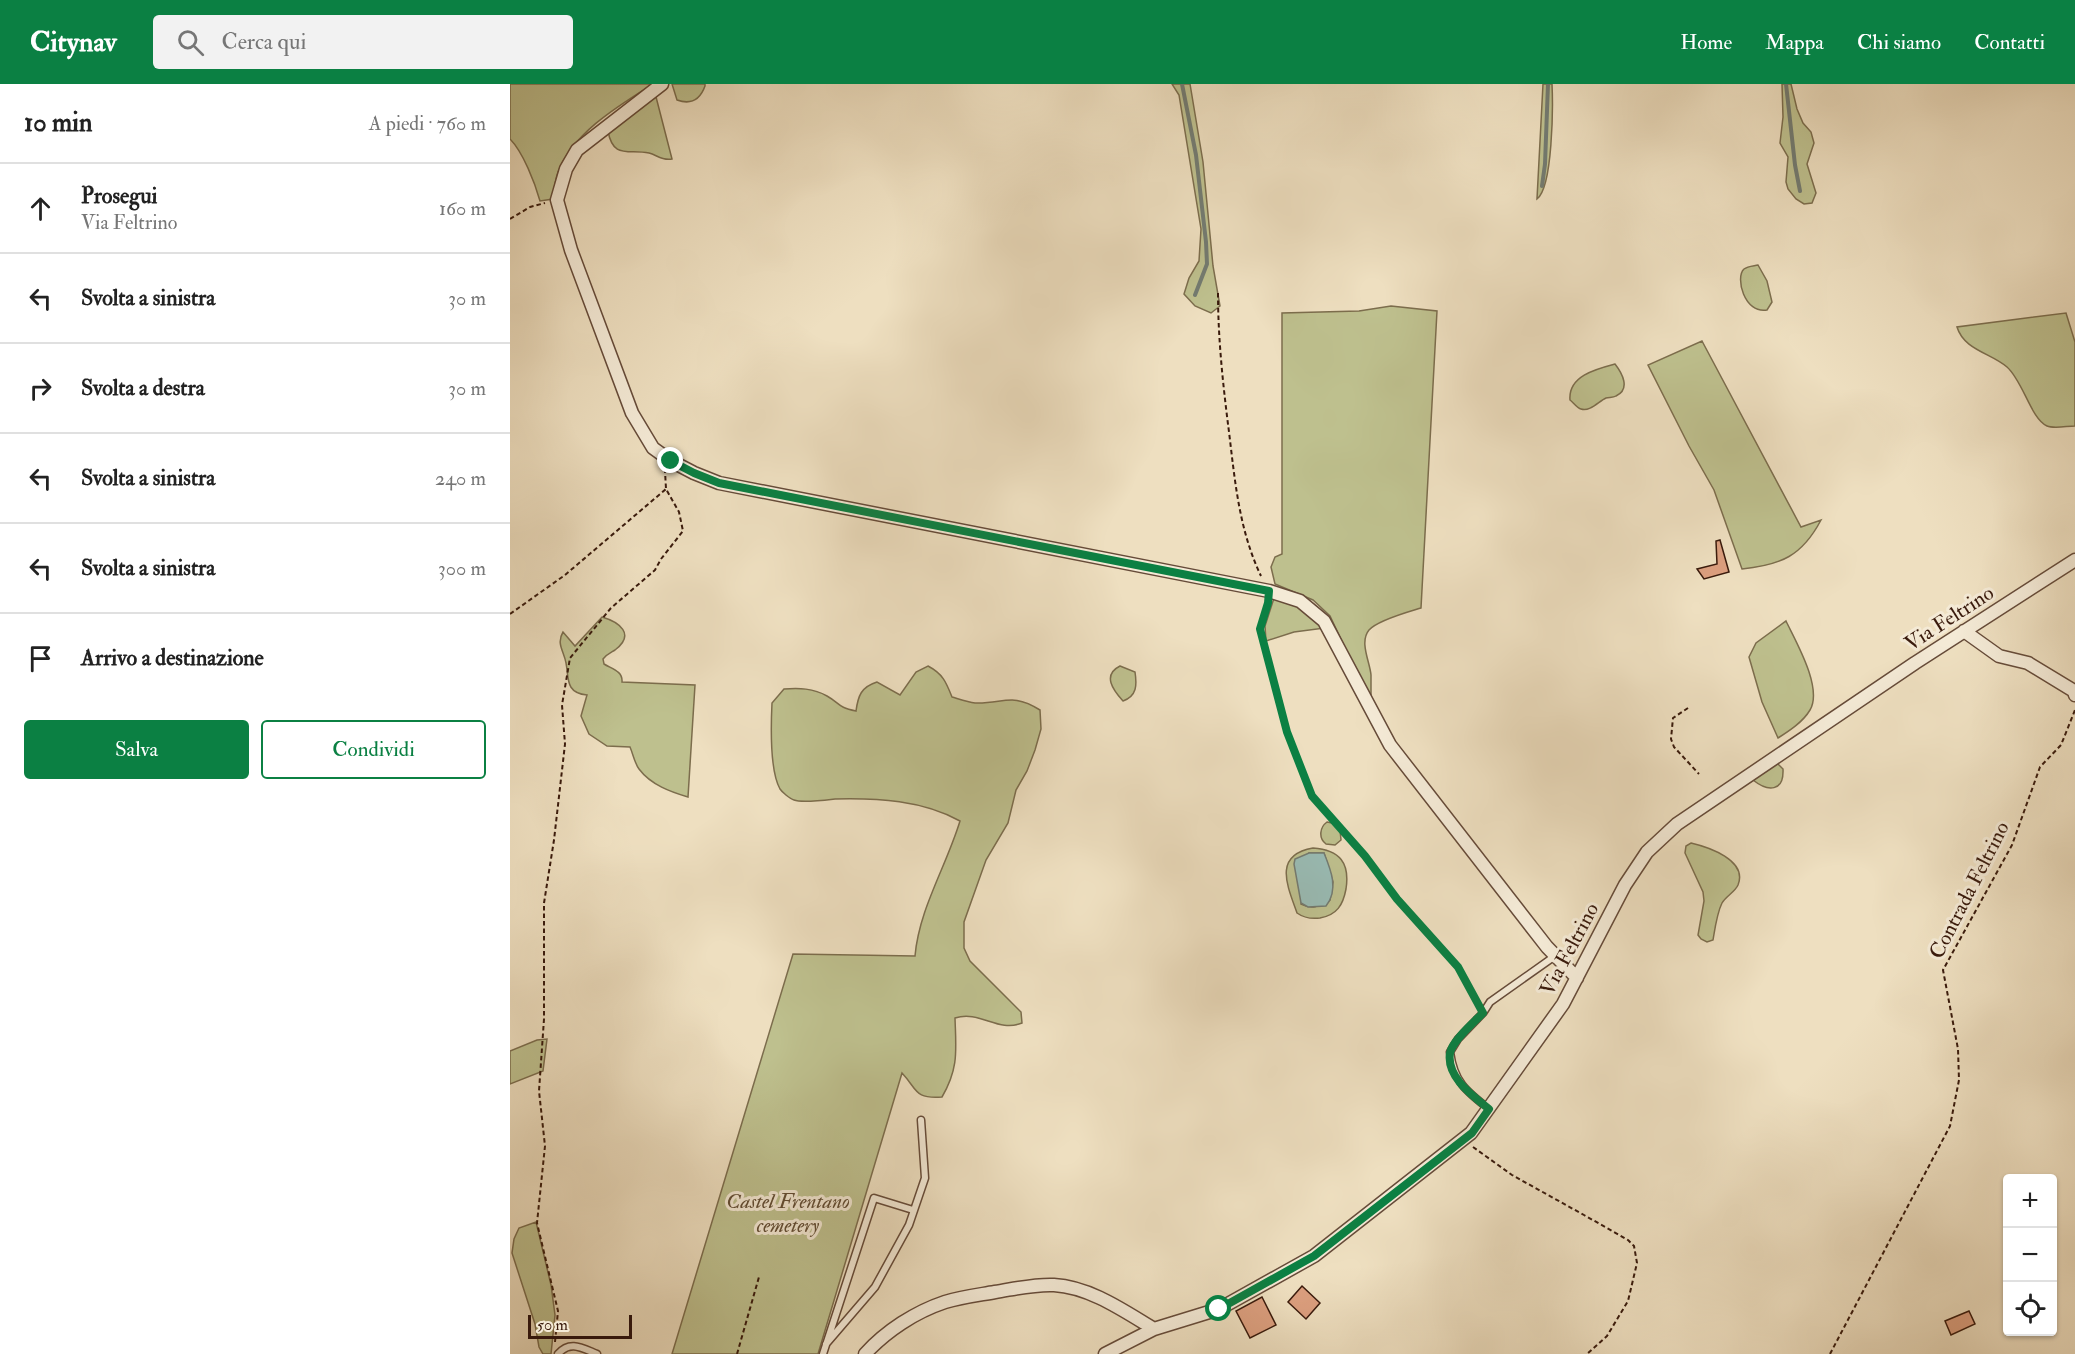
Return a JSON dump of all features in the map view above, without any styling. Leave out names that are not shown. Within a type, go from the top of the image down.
[{"type":"street","points":[[662,84],[577,150],[566,169],[557,201],[571,250],[632,413],[653,448],[694,473],[719,483],[1269,591],[1300,601],[1324,621],[1390,744],[1555,956],[1577,978]]},
{"type":"street","name":"Via Feltrino","points":[[1105,1354],[1154,1329],[1219,1309],[1314,1256],[1472,1133],[1563,1004],[1625,885],[1647,852],[1677,824],[1964,631],[2075,560]]},
{"type":"street","points":[[1964,631],[1999,656],[2028,663],[2074,691],[2075,694]]},
{"type":"street","points":[[865,1354],[889,1332],[921,1311],[947,1301],[1022,1287],[1054,1285],[1083,1292],[1118,1307],[1154,1329]]},
{"type":"lane","points":[[1489,1109],[1468,1092],[1452,1071],[1450,1052],[1458,1039],[1483,1013],[1490,1002],[1555,956]]},
{"type":"lane","points":[[826,1344],[875,1287],[909,1225],[925,1178],[921,1120]]},
{"type":"lane","points":[[823,1354],[874,1198],[913,1210]]},
{"type":"lane","points":[[558,1354],[569,1346],[575,1345],[597,1354]]},
{"type":"path","points":[[510,219],[530,207],[557,201]]},
{"type":"path","points":[[1218,293],[1222,373],[1237,504],[1245,534],[1269,591],[1260,629],[1287,732],[1312,796],[1365,856],[1397,899],[1458,967],[1483,1013]]},
{"type":"path","points":[[555,1343],[558,1311],[537,1222],[545,1146],[539,1091],[544,1019],[543,903],[554,840],[565,744],[562,705],[570,658],[611,608],[655,570],[682,531],[679,512],[666,489],[665,457]]},
{"type":"path","points":[[510,614],[565,575],[666,489]]},
{"type":"path","points":[[1688,708],[1673,718],[1671,739],[1674,747],[1699,774]]},
{"type":"path","name":"Contrada Feltrino","points":[[1830,1354],[1950,1126],[1959,1080],[1958,1049],[1944,970],[2012,845],[2040,767],[2061,745],[2075,710]]},
{"type":"path","points":[[1463,1139],[1512,1176],[1628,1240],[1634,1246],[1638,1263],[1628,1301],[1607,1336],[1587,1354]]},
{"type":"path","points":[[737,1354],[759,1277]]},
{"type":"green space","points":[[510,84],[653,84],[598,121],[586,132],[565,158],[558,172],[553,199],[540,201],[524,160],[510,139]]},
{"type":"green space","points":[[672,84],[705,84],[705,86],[698,98],[687,102],[677,100]]},
{"type":"green space","points":[[1172,84],[1190,84],[1203,162],[1213,266],[1220,306],[1211,313],[1195,306],[1184,294],[1189,278],[1199,261],[1201,229],[1179,95]]},
{"type":"green space","points":[[1543,84],[1552,84],[1552,126],[1546,179],[1537,199]]},
{"type":"green space","points":[[1782,84],[1791,84],[1797,109],[1803,123],[1811,132],[1814,143],[1807,164],[1816,193],[1812,203],[1804,204],[1796,199],[1788,189],[1786,182],[1788,157],[1780,143],[1783,117]]},
{"type":"green space","points":[[655,93],[672,159],[662,159],[649,153],[623,151],[614,146],[610,140],[608,131]]},
{"type":"green space","points":[[1758,265],[1767,281],[1772,302],[1767,310],[1759,310],[1752,306],[1747,301],[1741,287],[1741,273],[1744,269]]},
{"type":"green space","points":[[1391,306],[1437,311],[1421,608],[1379,623],[1373,626],[1366,635],[1365,646],[1371,675],[1371,703],[1330,616],[1313,600],[1275,584],[1271,567],[1275,557],[1282,554],[1282,313],[1359,311]]},
{"type":"green space","points":[[2066,313],[2075,342],[2075,426],[2050,427],[2036,416],[2013,373],[2001,362],[1972,346],[1961,335],[1957,327]]},
{"type":"green space","points":[[1702,341],[1801,527],[1821,520],[1798,550],[1789,557],[1768,565],[1742,569],[1714,490],[1648,365]]},
{"type":"green space","points":[[1615,364],[1624,381],[1621,393],[1584,410],[1570,400],[1571,392],[1578,379],[1592,371]]},
{"type":"green space","points":[[1275,595],[1306,606],[1325,628],[1294,632],[1266,641],[1265,626]]},
{"type":"green space","points":[[602,617],[619,625],[625,634],[621,644],[603,659],[604,664],[621,675],[622,682],[695,685],[688,797],[655,784],[644,775],[630,747],[607,746],[589,734],[581,716],[587,695],[575,691],[569,684],[560,640],[563,632],[575,646]]},
{"type":"green space","points":[[1786,621],[1807,665],[1813,690],[1813,701],[1804,718],[1778,738],[1762,702],[1749,657],[1756,643]]},
{"type":"green space","name":"Castel Frentano cemetery","points":[[928,666],[943,679],[952,697],[975,703],[1022,701],[1040,710],[1041,729],[1035,750],[1016,790],[1008,823],[986,860],[964,922],[964,948],[970,961],[1021,1012],[1022,1023],[1005,1025],[973,1017],[955,1018],[954,1068],[942,1097],[921,1095],[902,1073],[818,1354],[672,1354],[793,954],[915,956],[927,905],[960,821],[930,809],[899,802],[851,799],[803,801],[790,798],[780,789],[774,771],[772,703],[784,689],[806,689],[822,693],[842,707],[856,711],[859,697],[867,687],[877,682],[900,695],[916,672]]},
{"type":"green space","points":[[1120,666],[1135,672],[1136,677],[1133,693],[1123,701],[1113,687],[1110,678]]},
{"type":"green space","points":[[1777,763],[1783,769],[1783,777],[1778,786],[1764,787],[1753,780]]},
{"type":"green space","points":[[1327,822],[1337,824],[1340,830],[1341,840],[1335,845],[1326,844],[1322,839],[1321,830]]},
{"type":"green space","points":[[1691,843],[1725,856],[1737,868],[1740,876],[1737,887],[1720,907],[1713,940],[1707,942],[1698,935],[1704,901],[1703,892],[1685,853],[1686,846]]},
{"type":"green space","points":[[1313,848],[1322,849],[1336,855],[1344,865],[1347,880],[1345,895],[1335,912],[1326,917],[1305,917],[1297,913],[1286,873],[1292,857]],"holes":[[[1309,853],[1324,853],[1333,882],[1330,900],[1316,906],[1305,906],[1301,904]]]},
{"type":"green space","points":[[547,1039],[543,1071],[510,1084],[510,1051],[537,1040]]},
{"type":"green space","points":[[536,1222],[551,1285],[555,1315],[551,1354],[543,1354],[539,1347],[535,1324],[512,1253],[514,1239],[519,1228]]},
{"type":"water","points":[[1309,853],[1324,853],[1329,866],[1333,887],[1326,906],[1308,907],[1301,903],[1294,864],[1295,859]]},
{"type":"building","points":[[1720,540],[1729,572],[1704,579],[1697,569],[1717,564],[1716,541]]},
{"type":"building","points":[[1302,1286],[1320,1303],[1306,1319],[1288,1302]]},
{"type":"building","points":[[1262,1297],[1276,1325],[1250,1338],[1236,1311]]},
{"type":"building","points":[[1969,1311],[1975,1324],[1951,1335],[1945,1321]]},
{"type":"waterway","points":[[1182,84],[1196,155],[1206,242],[1207,264],[1195,295]]},
{"type":"waterway","points":[[1542,186],[1548,84]]},
{"type":"waterway","points":[[1786,84],[1800,191]]},
{"type":"route","points":[[671,461],[719,483],[1269,591],[1260,629],[1287,732],[1312,796],[1365,856],[1397,899],[1458,967],[1483,1013],[1458,1039],[1450,1052],[1452,1071],[1468,1092],[1489,1109],[1472,1133],[1314,1256],[1219,1309]]}]
